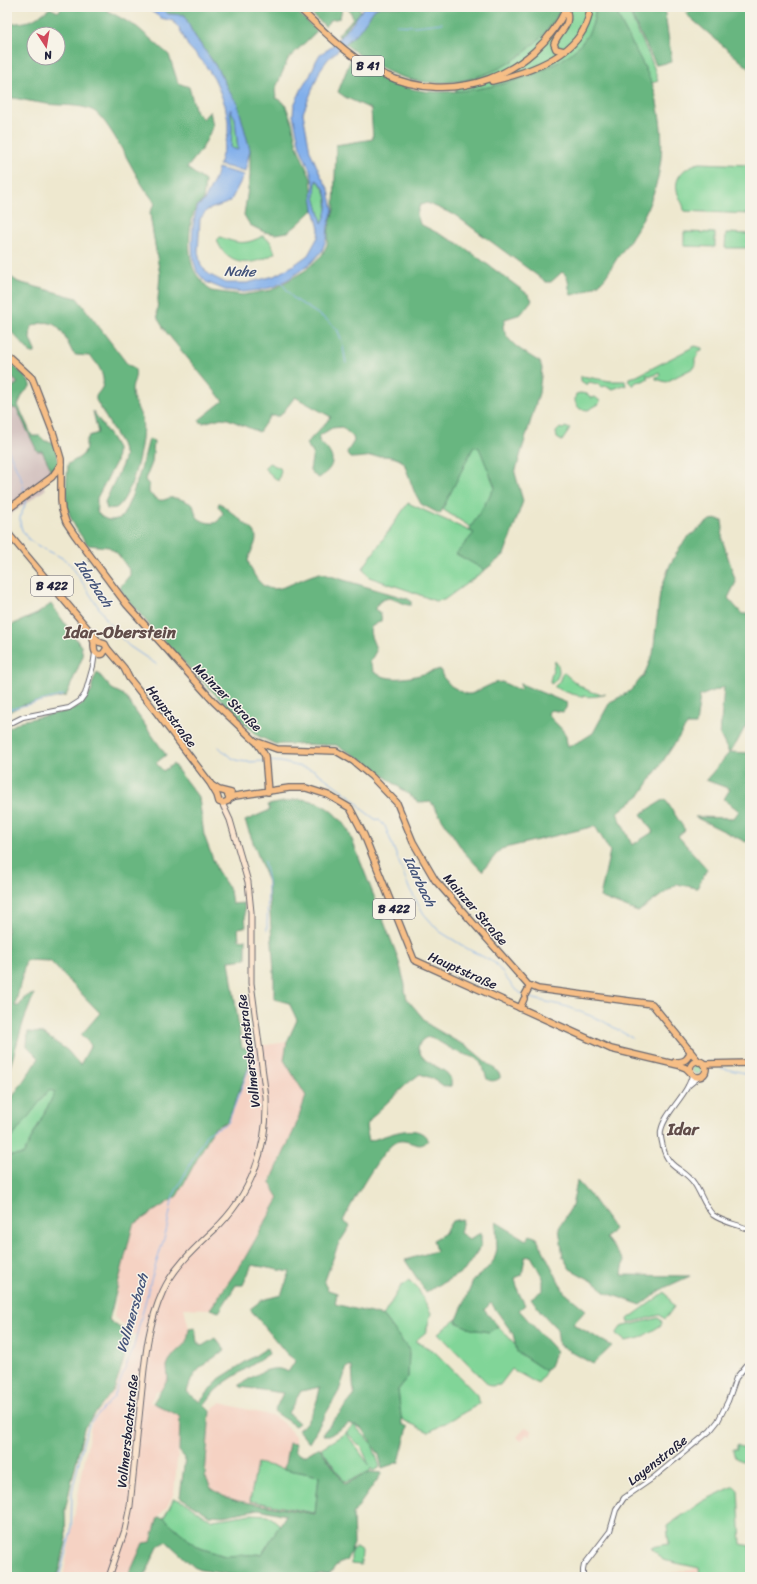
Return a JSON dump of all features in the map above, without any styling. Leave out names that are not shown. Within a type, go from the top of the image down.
[{"type":"main road","name":"B 41","points":[[298,7],[347,51],[383,74],[415,85],[438,88],[476,84],[505,72],[531,55],[552,33],[567,8]]},
{"type":"main road","points":[[476,84],[515,75],[564,51],[574,43],[583,31],[588,22],[590,7]]},
{"type":"main road","points":[[564,51],[556,49],[554,44],[568,22],[567,8]]},
{"type":"main road","name":"Mainzer Straße","points":[[7,355],[31,377],[59,450],[61,463],[62,510],[68,526],[143,623],[219,707],[255,741],[277,749],[336,751],[353,761],[372,777],[397,803],[413,842],[435,880],[530,986]]},
{"type":"main road","points":[[8,510],[52,476],[57,471],[61,463]]},
{"type":"main road","points":[[52,476],[58,477],[61,481]]},
{"type":"main road","points":[[42,484],[50,481],[61,481]]},
{"type":"main road","name":"B 422","points":[[7,532],[89,630],[97,643],[104,643],[102,652]]},
{"type":"main road","points":[[97,643],[94,649],[102,652]]},
{"type":"main road","name":"Hauptstraße","points":[[102,652],[118,661],[129,678],[158,713],[210,783],[224,797],[268,792],[294,787],[306,788],[328,795],[348,806],[364,835],[414,960],[611,1049],[683,1066],[691,1073]]},
{"type":"main road","points":[[255,741],[263,752],[268,792]]},
{"type":"main road","points":[[263,752],[277,749]]},
{"type":"main road","name":"Vollmersbachstraße","points":[[109,1577],[125,1530],[130,1506],[146,1349],[153,1315],[166,1286],[182,1263],[215,1230],[243,1195],[260,1156],[265,1134],[267,1116],[266,1098],[251,983],[250,898],[245,871],[224,797]]},
{"type":"main road","points":[[520,1008],[530,986],[538,989],[650,1003],[656,1007],[701,1063],[705,1071]]},
{"type":"main road","points":[[671,1063],[684,1061],[689,1056],[690,1050]]},
{"type":"main road","points":[[691,1073],[690,1067],[692,1064],[750,1063]]},
{"type":"main road","points":[[699,1077],[703,1075],[705,1071],[720,1064]]},
{"type":"main road","name":"B 422","points":[[691,1073],[699,1077]]},
{"type":"street","points":[[7,725],[23,717],[62,710],[80,701],[85,694],[94,666],[102,652]]},
{"type":"street","points":[[688,1086],[691,1073]]},
{"type":"street","points":[[699,1077],[688,1086],[663,1124],[661,1138],[665,1154],[670,1163],[692,1180],[702,1199],[714,1215],[725,1221],[750,1230]]},
{"type":"street","name":"Layenstraße","points":[[583,1577],[584,1565],[610,1531],[616,1510],[624,1498],[653,1478],[710,1431],[718,1421],[728,1401],[736,1378],[750,1361]]},
{"type":"shaded area","points":[[7,373],[18,383],[7,392]]},
{"type":"shaded area","points":[[7,394],[12,408],[17,409],[37,451],[42,451],[50,467],[50,473],[40,481],[46,489],[7,517]]},
{"type":"shaded area","points":[[287,1042],[284,1060],[306,1096],[295,1128],[279,1198],[242,1263],[210,1309],[184,1308],[189,1329],[187,1342],[175,1353],[167,1366],[168,1379],[162,1389],[156,1391],[150,1402],[180,1416],[174,1493],[166,1508],[158,1517],[151,1542],[143,1543],[128,1577],[63,1577],[92,1420],[116,1388],[136,1336],[114,1317],[118,1285],[133,1225],[177,1196],[214,1128],[228,1121],[249,1066],[252,1047]]},
{"type":"shaded area","points":[[221,1403],[275,1417],[295,1436],[295,1451],[297,1454],[306,1455],[314,1449],[319,1476],[315,1514],[238,1501],[223,1496],[211,1488],[205,1476],[210,1416],[215,1406]]},
{"type":"shaded area","points":[[526,1427],[533,1431],[529,1436],[527,1434],[521,1441],[517,1437]]},
{"type":"shaded area","points":[[698,1569],[699,1577],[634,1577],[647,1572],[658,1575]]},
{"type":"green space","points":[[62,7],[101,7],[137,27],[169,55],[178,83],[189,87],[196,112],[203,119],[210,111],[213,126],[202,149],[187,168],[205,181],[203,201],[196,207],[191,222],[190,249],[192,266],[196,274],[211,291],[243,295],[272,290],[306,270],[322,255],[327,245],[329,227],[334,210],[336,145],[373,139],[371,109],[345,97],[338,92],[351,59],[385,80],[403,87],[423,91],[445,92],[471,90],[528,76],[555,64],[576,49],[590,30],[595,7],[614,7],[648,73],[653,87],[659,113],[661,153],[655,190],[648,207],[640,224],[603,280],[591,288],[578,294],[571,295],[568,280],[565,274],[562,272],[551,282],[546,282],[455,215],[427,203],[420,205],[417,214],[420,224],[461,245],[529,295],[532,300],[521,314],[505,319],[503,327],[508,338],[523,351],[540,362],[542,368],[539,393],[515,473],[523,501],[504,555],[485,570],[456,554],[474,533],[469,530],[495,487],[479,448],[474,446],[440,514],[421,504],[414,491],[404,463],[399,459],[386,456],[350,458],[347,452],[354,441],[353,437],[342,427],[332,428],[319,436],[319,441],[331,455],[332,464],[329,469],[319,478],[314,475],[310,470],[313,453],[306,444],[331,417],[295,397],[280,416],[270,416],[259,432],[228,419],[221,418],[203,423],[200,422],[199,420],[223,401],[166,332],[158,319],[157,311],[160,275],[150,212],[155,204],[154,202],[112,133],[105,123],[92,110],[81,107],[47,104],[7,97],[7,24],[21,23],[30,20],[39,16],[50,8],[58,12]]},
{"type":"green space","points":[[161,7],[292,7],[317,31],[288,59],[275,90],[276,98],[285,104],[292,122],[297,146],[311,179],[314,209],[288,232],[275,234],[264,232],[250,225],[244,215],[250,176],[250,150],[237,102],[231,95],[214,63],[195,37],[185,15],[168,14]]},
{"type":"green space","points":[[304,7],[344,7],[342,8],[340,18],[331,20],[325,26]]},
{"type":"green space","points":[[345,7],[361,7],[359,9],[361,11],[339,37],[338,35],[353,17],[348,8]]},
{"type":"green space","points":[[379,7],[562,7],[557,17],[544,34],[528,50],[510,63],[478,76],[458,81],[438,83],[419,81],[400,76],[363,58],[345,44],[358,32],[374,10]]},
{"type":"green space","points":[[562,7],[595,7],[594,19],[590,31],[586,39],[576,50],[562,60],[527,76],[507,83],[471,90],[456,91],[456,83],[472,79],[503,66],[531,47],[543,35]]},
{"type":"green space","points":[[614,7],[628,7],[631,17],[652,62],[658,81],[652,83],[620,22]]},
{"type":"green space","points":[[631,7],[664,7],[672,62],[656,65],[633,19]]},
{"type":"green space","points":[[695,7],[750,7],[750,69],[686,14]]},
{"type":"green space","points":[[230,107],[235,118],[238,150],[231,148],[232,127]]},
{"type":"green space","points":[[700,163],[750,165],[750,214],[684,211],[677,188],[678,178],[689,167]]},
{"type":"green space","points":[[316,180],[326,194],[327,200],[327,213],[322,223],[315,197]]},
{"type":"green space","points":[[684,232],[715,233],[715,247],[684,246]]},
{"type":"green space","points":[[726,233],[750,234],[750,248],[725,248]]},
{"type":"green space","points":[[263,236],[271,242],[275,253],[267,258],[250,262],[234,260],[227,256],[221,249],[217,240],[220,237],[237,242],[246,242]]},
{"type":"green space","points":[[7,274],[18,282],[77,298],[128,365],[133,367],[135,370],[132,395],[142,420],[142,440],[132,481],[122,502],[116,508],[107,509],[105,502],[125,456],[121,444],[96,400],[96,396],[103,385],[103,377],[100,369],[95,361],[89,356],[76,355],[73,353],[66,339],[58,328],[47,322],[31,327],[30,339],[35,353],[31,353],[7,327]]},
{"type":"green space","points":[[695,346],[702,348],[702,350],[697,352],[699,355],[695,359],[695,367],[666,382],[656,379],[656,377],[660,376],[659,372],[652,376],[646,375],[648,378],[643,381],[636,382],[633,386],[628,381],[629,378],[637,376]]},
{"type":"green space","points":[[7,361],[21,372],[30,383],[30,387],[23,394],[18,405],[32,436],[40,436],[45,441],[52,442],[55,446],[59,463],[50,473],[50,467],[42,451],[37,451],[17,409],[12,408],[7,391],[18,383],[7,373]]},
{"type":"green space","points":[[581,376],[610,381],[625,381],[626,386],[624,385],[613,389],[607,386],[601,387],[599,383],[589,382],[587,385],[581,381]]},
{"type":"green space","points":[[576,394],[587,394],[592,398],[595,397],[600,401],[599,404],[588,410],[580,409],[575,401]]},
{"type":"green space","points":[[93,411],[117,448],[116,462],[97,498],[97,512],[102,517],[108,520],[115,520],[122,517],[127,508],[141,469],[149,439],[154,441],[152,463],[145,480],[149,485],[149,493],[161,500],[178,498],[193,505],[197,517],[209,523],[216,522],[222,516],[223,513],[218,506],[220,503],[254,531],[256,539],[248,561],[255,576],[262,585],[270,588],[278,588],[320,573],[411,601],[411,605],[408,605],[390,598],[382,600],[377,605],[376,610],[381,614],[381,621],[371,627],[370,630],[376,651],[370,662],[374,672],[381,676],[390,678],[407,678],[440,669],[443,677],[451,686],[466,694],[471,694],[494,683],[502,682],[519,690],[521,688],[521,684],[567,703],[563,712],[551,710],[548,713],[551,719],[565,734],[568,747],[593,733],[610,702],[630,691],[644,675],[653,654],[660,592],[670,565],[687,538],[710,520],[718,519],[722,521],[722,539],[736,582],[728,598],[742,614],[750,614],[750,720],[736,744],[729,752],[750,753],[750,840],[746,842],[695,817],[734,818],[739,811],[724,799],[730,789],[706,780],[729,753],[720,735],[724,687],[700,696],[696,725],[687,725],[641,794],[617,813],[632,845],[653,832],[641,814],[665,799],[685,830],[678,836],[707,869],[697,888],[677,884],[638,912],[600,897],[610,851],[595,826],[501,849],[482,871],[464,852],[431,802],[420,803],[363,760],[336,745],[275,744],[256,735],[189,668],[123,594],[120,587],[130,575],[130,571],[118,554],[109,547],[88,545],[74,524],[70,516],[66,498],[68,464],[82,456],[89,436],[98,433]]},
{"type":"green space","points":[[565,427],[570,429],[562,441],[557,438],[556,432],[560,428],[563,429]]},
{"type":"green space","points":[[474,446],[480,448],[495,487],[472,528],[442,509]]},
{"type":"green space","points":[[269,463],[280,468],[281,471],[278,481],[264,468]]},
{"type":"green space","points":[[408,503],[474,533],[457,554],[485,570],[444,600],[435,601],[369,577],[363,568]]},
{"type":"green space","points":[[51,604],[81,646],[83,656],[66,696],[22,705],[7,713],[7,627],[37,614]]},
{"type":"green space","points":[[555,661],[559,674],[551,684],[550,681]]},
{"type":"green space","points":[[97,672],[112,689],[124,695],[166,755],[156,763],[163,771],[173,764],[199,798],[204,835],[217,870],[230,890],[232,904],[244,903],[246,927],[238,928],[239,940],[246,939],[246,959],[229,961],[242,1048],[252,1047],[249,1066],[228,1121],[214,1128],[177,1196],[133,1225],[109,1320],[131,1336],[115,1388],[84,1428],[65,1510],[66,1543],[57,1577],[7,1577],[7,1156],[23,1155],[55,1092],[49,1090],[7,1144],[7,1105],[39,1058],[27,1046],[28,1032],[42,1033],[67,1050],[80,1065],[91,1045],[81,1035],[100,1013],[50,961],[26,960],[15,1006],[19,1006],[25,997],[34,994],[24,1020],[7,1077],[7,729],[21,721],[72,710],[82,704],[92,691],[92,685]]},
{"type":"green space","points":[[563,672],[583,688],[594,693],[606,694],[586,697],[554,687],[559,682]]},
{"type":"green space","points":[[299,799],[322,805],[334,813],[349,832],[398,958],[407,999],[429,1025],[467,1046],[500,1075],[500,1078],[497,1080],[492,1081],[487,1079],[480,1062],[475,1058],[455,1051],[431,1037],[426,1038],[421,1041],[418,1048],[421,1055],[426,1060],[448,1074],[451,1079],[451,1086],[445,1087],[434,1079],[420,1074],[408,1083],[374,1115],[366,1126],[369,1141],[409,1130],[417,1131],[423,1134],[428,1140],[421,1145],[399,1141],[391,1145],[380,1158],[362,1185],[343,1221],[350,1226],[338,1245],[324,1283],[328,1290],[337,1293],[335,1304],[383,1316],[409,1350],[408,1377],[398,1390],[402,1424],[408,1427],[399,1462],[382,1468],[379,1455],[363,1429],[349,1423],[329,1436],[324,1436],[323,1433],[354,1396],[352,1367],[347,1367],[339,1391],[309,1443],[298,1430],[310,1417],[318,1398],[320,1387],[301,1391],[288,1413],[299,1423],[295,1426],[274,1412],[283,1393],[241,1387],[239,1385],[256,1375],[269,1370],[282,1369],[288,1372],[294,1363],[295,1360],[287,1354],[250,1309],[262,1300],[281,1295],[290,1272],[252,1265],[243,1285],[236,1285],[219,1312],[210,1309],[242,1263],[279,1198],[270,1183],[295,1128],[306,1096],[284,1060],[287,1042],[297,1020],[289,1003],[274,999],[274,972],[268,882],[245,821],[270,810],[268,805]]},
{"type":"green space","points":[[697,1064],[702,1069],[697,1074],[692,1069]]},
{"type":"green space","points":[[49,1089],[56,1092],[23,1155],[7,1156],[7,1144]]},
{"type":"green space","points":[[577,1181],[593,1199],[614,1229],[606,1238],[624,1261],[622,1275],[690,1276],[664,1288],[641,1305],[604,1292],[598,1284],[570,1269],[563,1257],[559,1228],[572,1206]]},
{"type":"green space","points":[[463,1219],[460,1233],[469,1239],[481,1233],[481,1246],[464,1271],[426,1292],[405,1260],[436,1251],[433,1240],[444,1234],[452,1221]]},
{"type":"green space","points":[[496,1222],[526,1240],[530,1235],[537,1238],[564,1292],[586,1310],[573,1324],[612,1346],[593,1364],[559,1345],[557,1329],[541,1312],[531,1298],[543,1290],[543,1278],[531,1256],[525,1257],[522,1275],[515,1278],[518,1291],[525,1305],[519,1310],[556,1351],[550,1366],[546,1371],[517,1352],[513,1334],[491,1303],[484,1310],[498,1326],[489,1332],[471,1329],[456,1322],[474,1279],[485,1271],[494,1260],[497,1249]]},
{"type":"green space","points":[[409,1280],[418,1289],[431,1313],[426,1332],[415,1341],[434,1351],[477,1395],[478,1401],[481,1403],[429,1432],[401,1419],[398,1390],[408,1377],[409,1350],[383,1316],[401,1286]]},
{"type":"green space","points":[[665,1292],[674,1307],[665,1319],[660,1315],[629,1323],[628,1319]]},
{"type":"green space","points":[[458,1318],[456,1322],[472,1329],[489,1332],[498,1326],[516,1345],[517,1352],[546,1371],[538,1384],[512,1369],[500,1385],[490,1386],[438,1333]]},
{"type":"green space","points":[[658,1318],[662,1323],[660,1326],[640,1338],[625,1341],[616,1334],[621,1327]]},
{"type":"green space","points":[[195,1328],[197,1342],[202,1346],[215,1338],[225,1350],[201,1367],[193,1377],[187,1392],[200,1402],[219,1379],[267,1348],[269,1354],[227,1381],[215,1391],[204,1405],[210,1411],[205,1476],[211,1488],[223,1496],[238,1501],[315,1514],[319,1476],[284,1469],[289,1443],[295,1444],[295,1451],[300,1455],[306,1455],[319,1447],[345,1484],[370,1472],[382,1473],[353,1514],[354,1544],[346,1561],[338,1564],[330,1574],[299,1577],[248,1577],[201,1570],[194,1567],[166,1541],[158,1547],[144,1577],[128,1577],[143,1543],[151,1542],[158,1517],[164,1518],[197,1547],[225,1556],[262,1554],[286,1515],[259,1509],[223,1516],[209,1515],[180,1497],[185,1458],[179,1451],[180,1416],[153,1403],[168,1379],[167,1366],[169,1361],[187,1342],[189,1329]]},
{"type":"green space","points":[[354,1425],[372,1444],[380,1467],[373,1471],[371,1468],[370,1471],[348,1481],[344,1481],[321,1448],[346,1433],[369,1465],[362,1448],[346,1432]]},
{"type":"green space","points":[[737,1445],[747,1449],[750,1448],[750,1463],[741,1460],[734,1455],[733,1449],[737,1449]]},
{"type":"green space","points":[[257,1463],[319,1476],[315,1513],[250,1501]]},
{"type":"green space","points":[[734,1486],[738,1490],[741,1544],[750,1546],[750,1577],[700,1577],[699,1568],[663,1560],[651,1547],[669,1544],[667,1526],[703,1501]]},
{"type":"green space","points":[[174,1498],[188,1504],[213,1520],[251,1514],[268,1515],[280,1525],[262,1554],[225,1556],[197,1547],[164,1518]]},
{"type":"green space","points":[[356,1547],[362,1551],[361,1565],[351,1564],[351,1551]]},
{"type":"water","points":[[145,7],[161,7],[168,14],[185,15],[195,37],[214,63],[229,91],[237,102],[250,150],[245,171],[219,165],[228,134],[228,121],[225,105],[216,82],[204,63],[188,46],[180,30],[173,21],[161,18]],"holes":[[[230,109],[235,118],[238,150],[231,148],[232,127]]]},
{"type":"water","points":[[364,7],[379,7],[374,10],[358,32],[328,59],[320,70],[303,113],[310,151],[329,190],[333,210],[328,226],[327,237],[322,251],[311,263],[274,287],[244,292],[225,290],[206,282],[197,272],[193,259],[193,226],[196,210],[204,201],[215,179],[218,168],[244,175],[230,202],[207,210],[200,219],[198,252],[201,266],[210,275],[226,283],[247,283],[274,276],[308,255],[318,237],[319,229],[312,194],[314,185],[310,170],[300,147],[293,115],[294,105],[320,54],[329,49],[352,24]],"holes":[[[316,180],[321,183],[327,200],[325,218],[322,223],[315,197]]]},
{"type":"waterway","points":[[396,25],[415,26],[442,23]]},
{"type":"waterway","points":[[281,282],[293,298],[327,320],[337,329],[342,341],[346,363]]},
{"type":"waterway","name":"Idarbach","points":[[7,447],[22,481],[25,495]]},
{"type":"waterway","name":"Idarbach","points":[[25,500],[20,521],[22,530],[27,537],[33,543],[57,555],[71,565],[114,631],[129,646],[156,664]]},
{"type":"waterway","name":"Idarbach","points":[[114,631],[115,638]]},
{"type":"waterway","points":[[7,710],[64,695]]},
{"type":"waterway","name":"Idarbach","points":[[219,747],[229,756],[239,761],[263,761]]},
{"type":"waterway","name":"Idarbach","points":[[268,761],[281,762],[314,770],[355,800],[363,810],[375,819],[379,820],[385,826],[409,888],[424,914],[439,931],[468,949],[495,963],[513,987],[523,995]]},
{"type":"waterway","name":"Vollmersbach","points":[[264,861],[268,882],[267,930]]},
{"type":"waterway","name":"Idarbach","points":[[526,997],[568,1007],[601,1020],[632,1038]]},
{"type":"waterway","name":"Vollmersbach","points":[[59,1577],[71,1532],[72,1492],[83,1443],[89,1424],[114,1397],[133,1349],[151,1280],[166,1232],[173,1196],[207,1133],[228,1123],[250,1066]]},
{"type":"waterway","name":"Idarbach","points":[[721,1068],[750,1074]]},
{"type":"district","name":"Idar-Oberstein","points":[[120,632]]},
{"type":"district","name":"Idar","points":[[683,1129]]},
{"type":"water label","name":"Nahe","points":[[240,271]]}]
